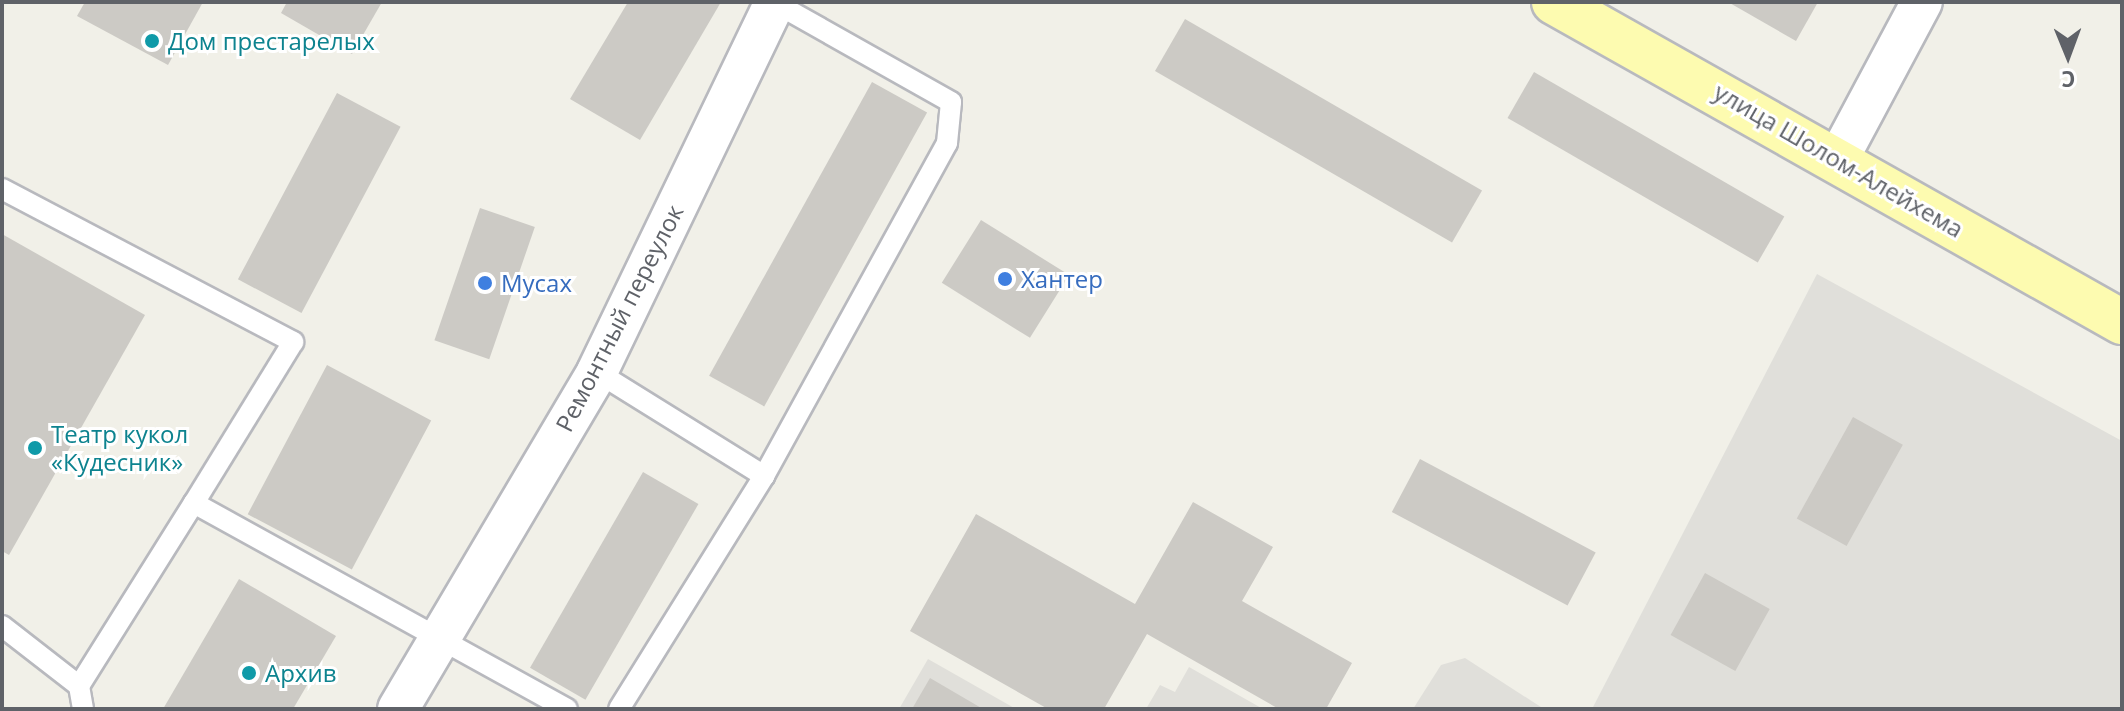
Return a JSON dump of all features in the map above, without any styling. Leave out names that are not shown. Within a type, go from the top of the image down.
[{"type":"main road","name":"улица Шолом-Алейхема","points":[[1554,2],[1838,159],[2122,322]]},
{"type":"street","name":"Ремонтный переулок","points":[[398,709],[597,372],[775,2]]},
{"type":"street","points":[[1838,159],[1922,2]]},
{"type":"lane","points":[[619,709],[764,476],[947,143],[951,102],[775,2]]},
{"type":"lane","points":[[2,189],[293,342],[79,686],[83,709]]},
{"type":"lane","points":[[597,372],[764,476]]},
{"type":"lane","points":[[194,503],[441,634],[567,709]]},
{"type":"lane","points":[[2,626],[79,686]]},
{"type":"shaded area","points":[[1817,274],[2122,441],[2122,709],[1592,709]]},
{"type":"shaded area","points":[[1465,658],[1544,709],[1413,709],[1441,665]]},
{"type":"shaded area","points":[[928,659],[1016,709],[899,709]]},
{"type":"shaded area","points":[[1189,667],[1263,709],[1146,709],[1160,685],[1175,692]]},
{"type":"building","name":"Дом престарелых","points":[[85,2],[203,2],[168,65],[77,16]]},
{"type":"building","points":[[287,2],[382,2],[352,54],[281,13]]},
{"type":"building","points":[[628,2],[721,2],[640,140],[570,99]]},
{"type":"building","points":[[1728,2],[1818,2],[1796,41]]},
{"type":"building","points":[[1185,19],[1482,190],[1452,242],[1155,71]]},
{"type":"building","points":[[1534,72],[1784,216],[1758,262],[1508,118]]},
{"type":"building","points":[[872,82],[927,113],[764,406],[709,376]]},
{"type":"building","points":[[337,93],[401,127],[302,313],[238,279]]},
{"type":"building","name":"Мусах","points":[[480,208],[535,227],[489,359],[434,340]]},
{"type":"building","name":"Хантер","points":[[981,220],[1069,275],[1030,338],[942,283]]},
{"type":"building","name":"Театр кукол «Кудесник»","points":[[2,234],[145,315],[9,555],[2,551]]},
{"type":"building","points":[[327,365],[431,420],[352,570],[248,514]]},
{"type":"building","points":[[1853,417],[1903,445],[1847,546],[1797,518]]},
{"type":"building","points":[[1420,459],[1596,552],[1568,605],[1392,512]]},
{"type":"building","points":[[643,472],[698,504],[585,700],[530,668]]},
{"type":"building","points":[[1193,502],[1273,547],[1242,601],[1352,663],[1326,709],[1279,709],[1147,634],[1104,709],[1048,709],[910,631],[976,514],[1135,604]]},
{"type":"building","points":[[1705,573],[1770,609],[1735,671],[1671,635]]},
{"type":"building","name":"Архив","points":[[239,579],[336,636],[293,709],[163,709]]},
{"type":"building","points":[[930,678],[983,709],[912,709]]},
{"type":"place","name":"Дом престарелых","points":[[152,41]]},
{"type":"place","name":"Хантер","points":[[1005,279]]},
{"type":"place","name":"Мусах","points":[[485,283]]},
{"type":"place","name":"Театр кукол «Кудесник»","points":[[35,448]]},
{"type":"place","name":"Архив","points":[[249,673]]}]
